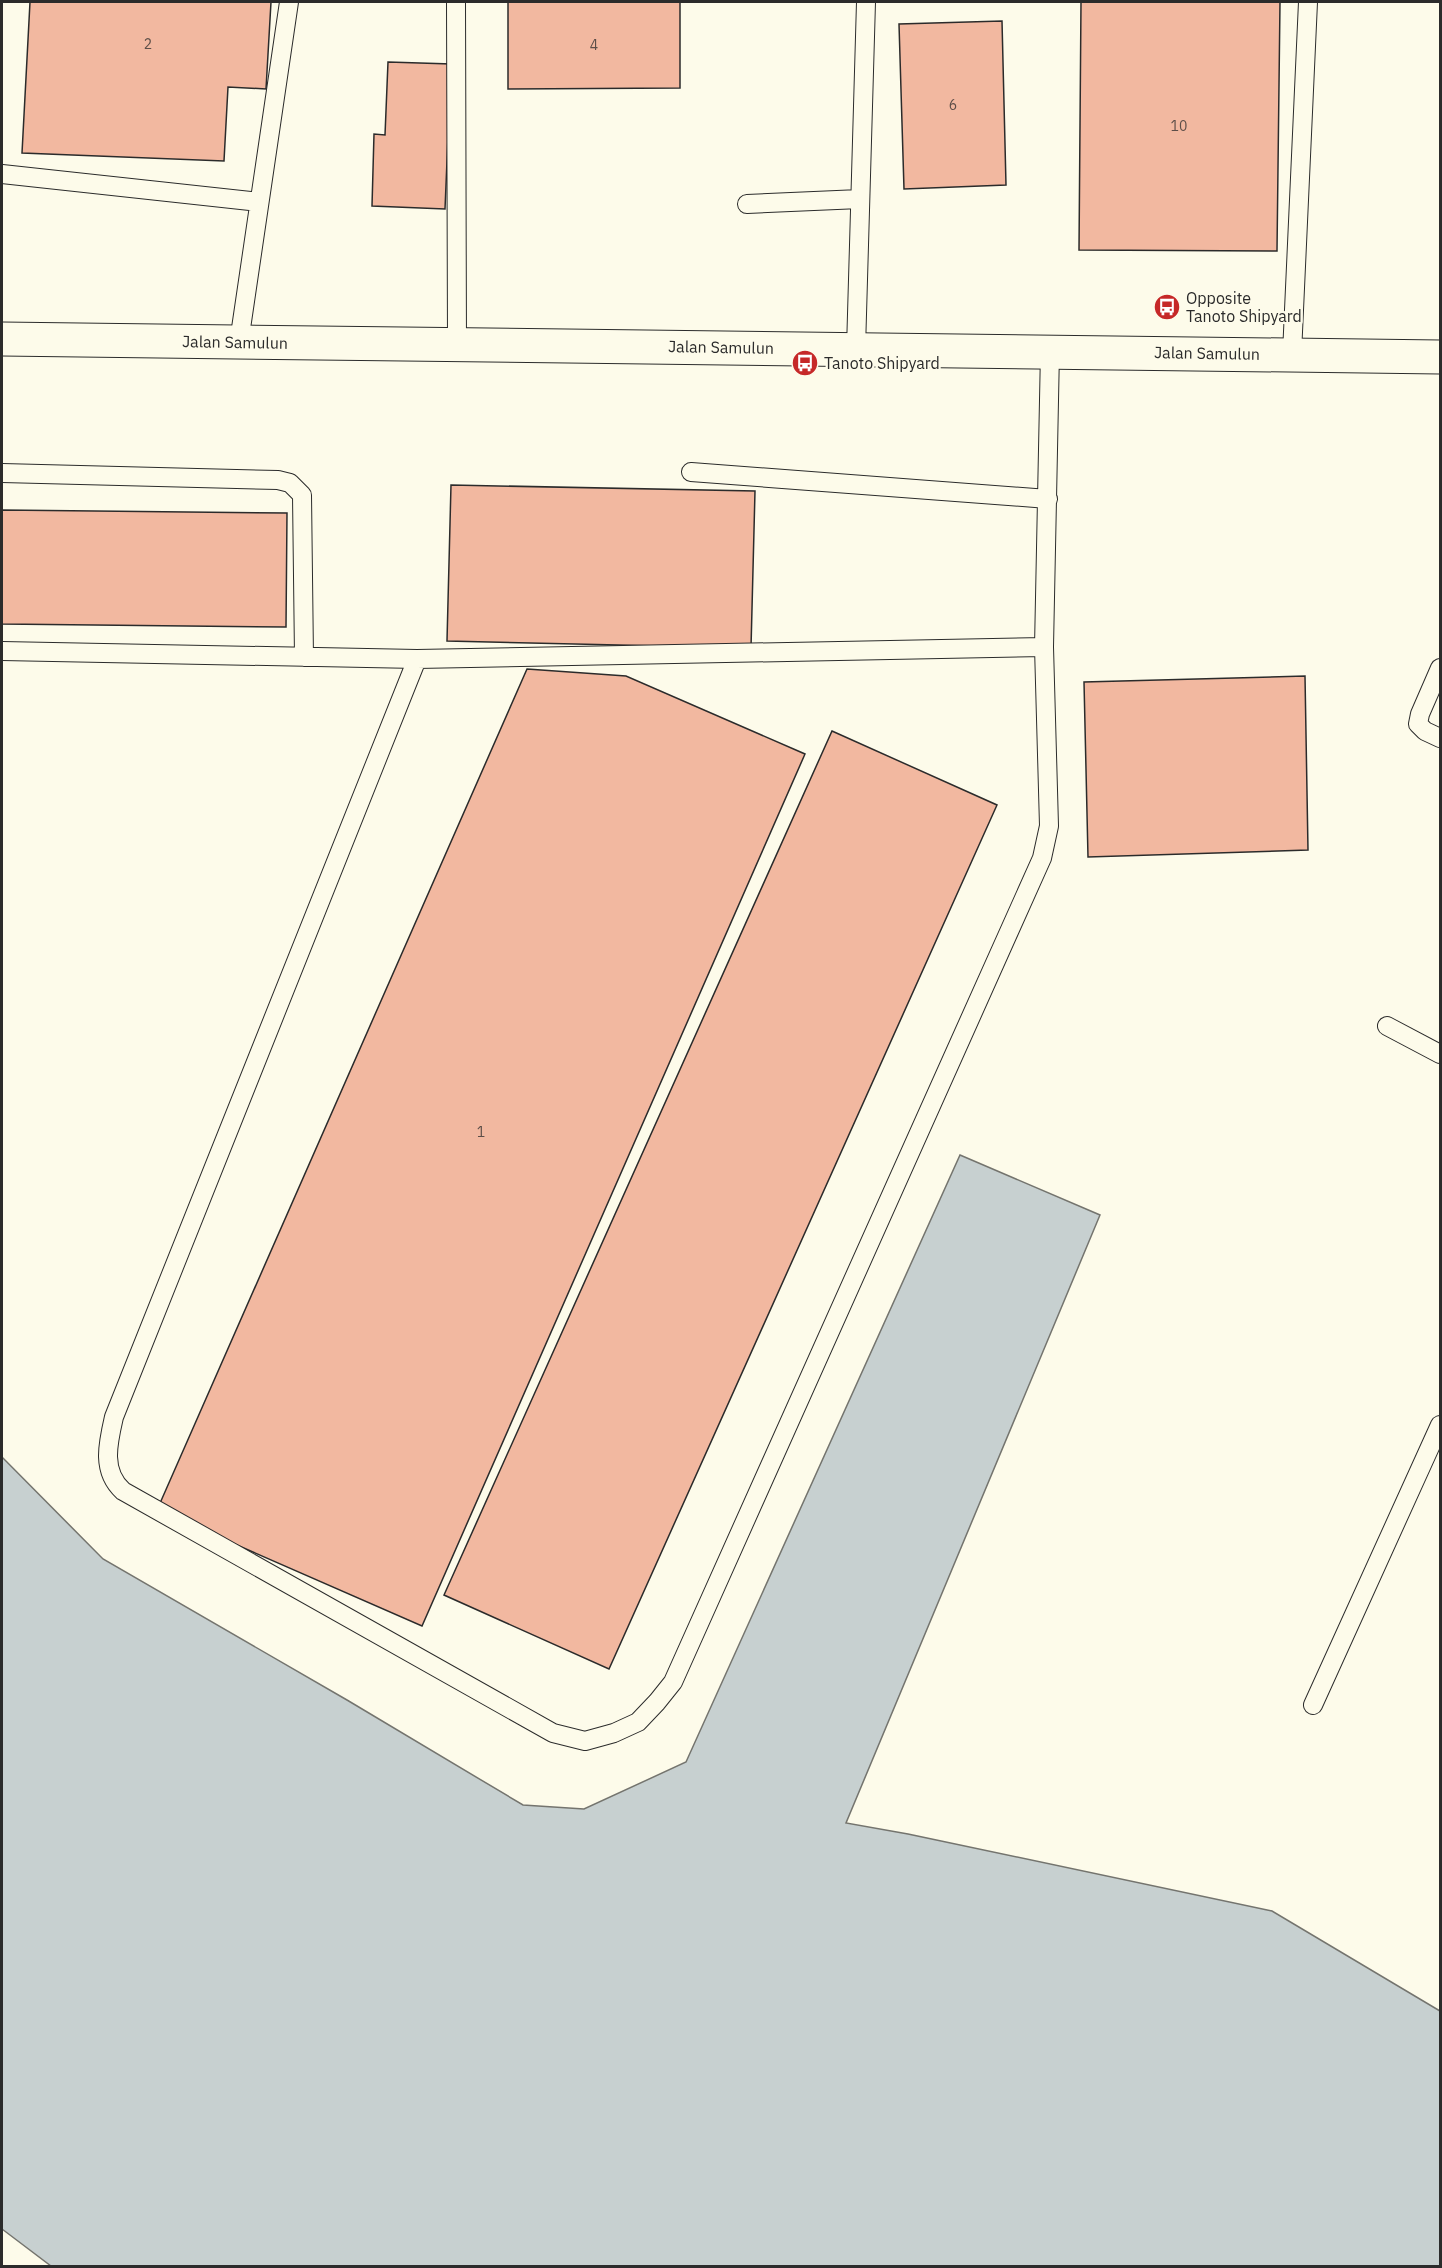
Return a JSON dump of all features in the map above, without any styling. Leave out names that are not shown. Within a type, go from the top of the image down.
[{"type":"street","name":"Jalan Samulun","points":[[2,339],[1440,357]]},
{"type":"lane","points":[[239,342],[289,2]]},
{"type":"lane","points":[[456,2],[457,344]]},
{"type":"lane","points":[[856,349],[866,2]]},
{"type":"lane","points":[[1292,354],[1308,2]]},
{"type":"lane","points":[[2,174],[259,202]]},
{"type":"lane","points":[[747,204],[860,199]]},
{"type":"lane","points":[[417,659],[114,1417],[108,1448],[108,1465],[114,1483],[123,1491],[553,1733],[585,1741],[614,1733],[638,1722],[673,1682],[1042,858],[1049,826],[1044,647],[1050,351]]},
{"type":"lane","points":[[691,472],[1048,499]]},
{"type":"lane","points":[[2,473],[278,480],[290,483],[302,495],[304,657]]},
{"type":"lane","points":[[2,651],[417,659],[1044,647]]},
{"type":"lane","points":[[1440,668],[1420,714],[1419,724],[1425,731],[1440,738]]},
{"type":"lane","points":[[1387,1026],[1440,1054]]},
{"type":"lane","points":[[1313,1705],[1440,1425]]},
{"type":"shaded area","points":[[960,1155],[1100,1215],[846,1823],[1272,1911],[1440,2011],[1440,2266],[51,2266],[2,2229],[2,1457],[103,1559],[523,1805],[584,1809],[686,1762]]},
{"type":"building","points":[[30,2],[271,2],[266,89],[228,87],[224,161],[22,153]]},
{"type":"building","points":[[508,2],[680,2],[680,88],[508,89]]},
{"type":"building","points":[[1081,2],[1280,2],[1277,251],[1079,250]]},
{"type":"building","points":[[1002,21],[1006,185],[904,189],[899,24]]},
{"type":"building","points":[[388,62],[451,64],[445,209],[372,206],[374,134],[385,135]]},
{"type":"building","points":[[451,485],[755,491],[751,648],[447,641]]},
{"type":"building","points":[[2,510],[287,513],[286,627],[2,624]]},
{"type":"building","points":[[527,669],[626,676],[805,754],[422,1626],[157,1510]]},
{"type":"building","points":[[1305,676],[1308,850],[1088,857],[1084,682]]},
{"type":"building","points":[[832,731],[997,805],[609,1669],[444,1595]]},
{"type":"place","name":"Opposite Tanoto Shipyard","points":[[1167,307]]},
{"type":"place","name":"Tanoto Shipyard","points":[[805,363]]}]
